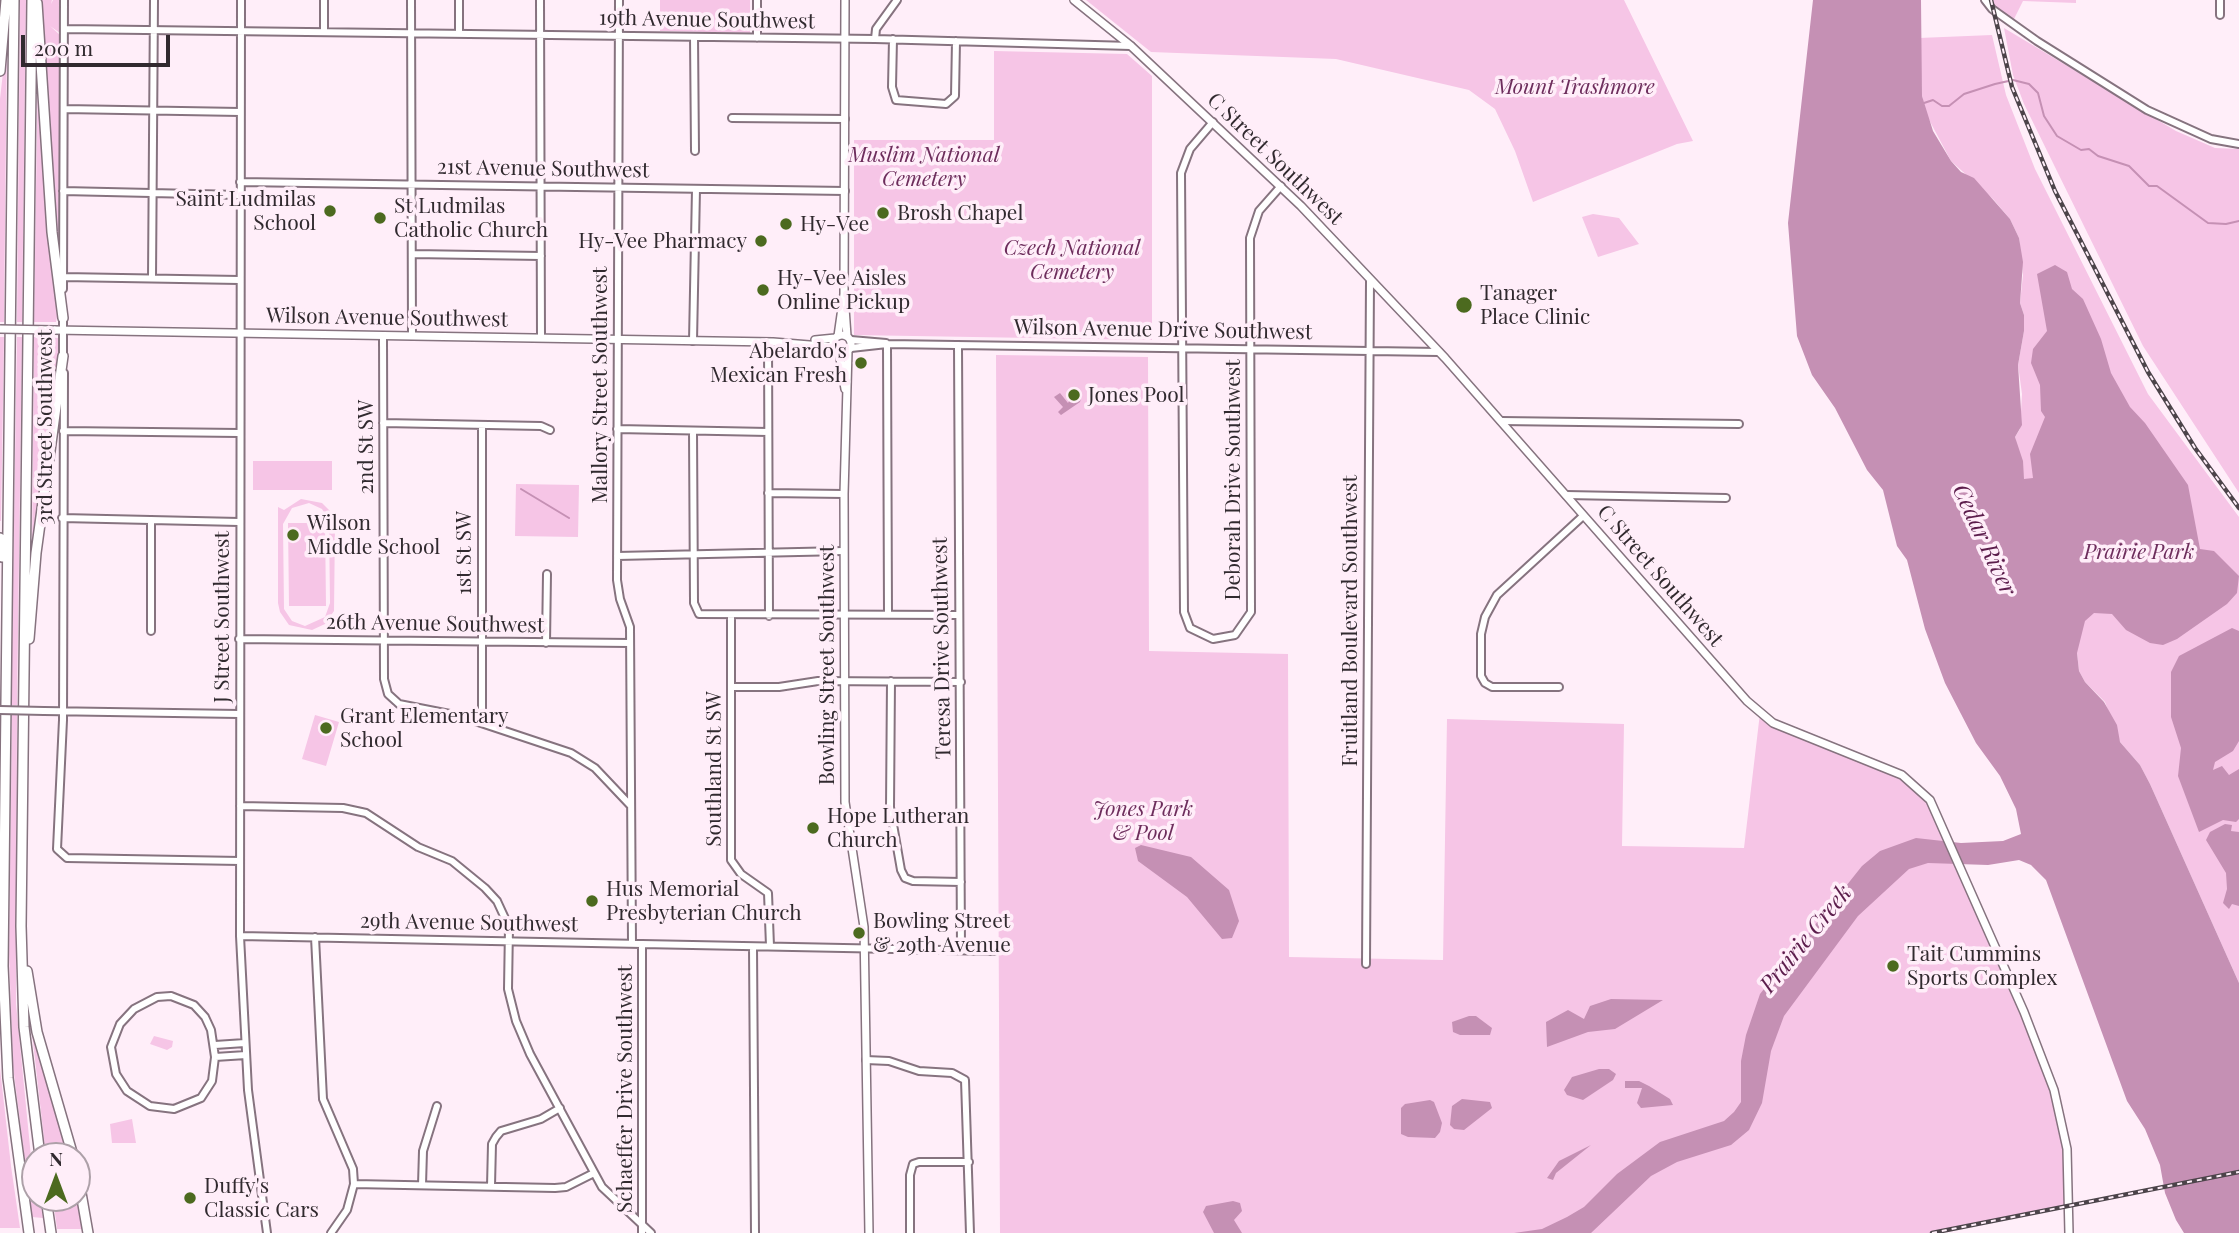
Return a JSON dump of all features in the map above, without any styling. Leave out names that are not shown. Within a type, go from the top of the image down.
[{"type":"highway","points":[[0,71],[6,0]]},
{"type":"highway","points":[[15,0],[6,594],[4,1024],[29,1233]]},
{"type":"highway","points":[[35,0],[52,232],[63,318]]},
{"type":"highway","points":[[35,0],[21,926],[24,1027],[38,1142]]},
{"type":"highway","points":[[24,668],[63,356]]},
{"type":"highway","points":[[0,538],[6,594]]},
{"type":"highway","points":[[0,918],[4,877]]},
{"type":"highway","points":[[21,926],[37,1032],[70,1142]]},
{"type":"highway","points":[[47,1212],[51,1233]]},
{"type":"highway","points":[[84,1212],[88,1233]]},
{"type":"main road","name":"Bowling Street Southwest","points":[[845,0],[845,810],[862,902],[865,948],[869,1233]]},
{"type":"main road","name":"C Street Southwest","points":[[1074,0],[1131,46],[1282,186],[1501,421],[1760,713],[1773,723],[1902,775],[1930,800],[2026,1016],[2054,1090],[2067,1146],[2069,1233]]},
{"type":"main road","name":"Wilson Avenue Southwest","points":[[0,329],[843,344]]},
{"type":"street","name":"3rd Street Southwest","points":[[64,0],[62,711],[56,844],[59,853],[67,858],[240,861]]},
{"type":"street","points":[[152,278],[154,0]]},
{"type":"street","name":"J Street Southwest","points":[[241,0],[238,333],[240,936],[245,1044],[267,1233]]},
{"type":"street","points":[[324,0],[324,32]]},
{"type":"street","points":[[411,0],[412,336]]},
{"type":"street","points":[[459,0],[459,34]]},
{"type":"street","points":[[540,0],[541,338]]},
{"type":"street","name":"Mallory Street Southwest","points":[[619,0],[617,556],[618,592],[630,627],[630,643]]},
{"type":"street","points":[[757,0],[757,38]]},
{"type":"street","points":[[875,39],[876,30],[897,0]]},
{"type":"street","points":[[1985,0],[1992,9],[2037,41],[2147,110],[2211,139],[2239,144]]},
{"type":"street","points":[[2220,0],[2220,15]]},
{"type":"street","name":"19th Avenue Southwest","points":[[64,29],[893,39],[1131,46]]},
{"type":"street","points":[[694,37],[695,151]]},
{"type":"street","points":[[893,39],[892,87],[896,100],[946,104],[955,96],[956,41]]},
{"type":"street","points":[[64,109],[240,112]]},
{"type":"street","points":[[732,118],[845,120]]},
{"type":"street","points":[[1181,348],[1181,173],[1190,149],[1213,122]]},
{"type":"street","name":"21st Avenue Southwest","points":[[240,182],[845,191]]},
{"type":"street","name":"Deborah Drive Southwest","points":[[1181,348],[1184,612],[1190,628],[1204,637],[1218,639],[1235,635],[1251,612],[1251,231],[1262,205],[1282,186]]},
{"type":"street","points":[[692,341],[696,189]]},
{"type":"street","points":[[63,191],[239,195]]},
{"type":"street","points":[[412,254],[541,256]]},
{"type":"street","points":[[63,277],[239,280]]},
{"type":"street","name":"Fruitland Boulevard Southwest","points":[[1366,964],[1370,279]]},
{"type":"street","name":"2nd St SW","points":[[383,336],[384,679],[392,699],[399,704],[482,722]]},
{"type":"street","points":[[769,616],[770,342]]},
{"type":"street","name":"Wilson Avenue Drive Southwest","points":[[843,344],[1438,352]]},
{"type":"street","points":[[887,344],[888,614]]},
{"type":"street","name":"Teresa Drive Southwest","points":[[958,345],[961,950]]},
{"type":"street","points":[[1501,421],[1739,424]]},
{"type":"street","points":[[383,424],[541,426],[550,430]]},
{"type":"street","name":"1st St SW","points":[[482,425],[482,722]]},
{"type":"street","points":[[617,429],[768,432]]},
{"type":"street","points":[[693,430],[694,603],[699,614],[958,615]]},
{"type":"street","points":[[63,431],[239,433]]},
{"type":"street","points":[[768,493],[844,494]]},
{"type":"street","points":[[1566,495],[1726,498]]},
{"type":"street","points":[[1559,687],[1492,687],[1485,683],[1481,676],[1481,634],[1485,617],[1497,595],[1584,516]]},
{"type":"street","points":[[62,518],[239,522]]},
{"type":"street","points":[[151,520],[151,631]]},
{"type":"street","points":[[617,556],[844,551]]},
{"type":"street","points":[[546,643],[547,574]]},
{"type":"street","name":"Southland St SW","points":[[731,616],[731,860],[741,874],[768,893],[770,946]]},
{"type":"street","name":"26th Avenue Southwest","points":[[239,639],[630,643]]},
{"type":"street","name":"Schaeffer Drive Southwest","points":[[630,643],[632,944]]},
{"type":"street","points":[[731,687],[779,687],[845,680],[961,682]]},
{"type":"street","points":[[891,681],[890,807],[901,870],[905,878],[913,881],[961,881]]},
{"type":"street","points":[[0,710],[239,714]]},
{"type":"street","points":[[482,722],[579,757],[602,774],[631,806]]},
{"type":"street","points":[[240,806],[344,808],[366,813],[418,847],[452,861],[485,888],[505,915],[509,942],[506,973],[515,1018],[602,1187],[642,1229],[651,1233]]},
{"type":"street","name":"29th Avenue Southwest","points":[[240,936],[994,951]]},
{"type":"street","points":[[315,937],[323,1099],[352,1169],[354,1184],[347,1210],[331,1233]]},
{"type":"street","name":"Schaeffer Drive Southwest","points":[[642,944],[642,1229]]},
{"type":"street","points":[[753,947],[755,1233]]},
{"type":"street","points":[[171,996],[194,1004],[209,1023],[215,1056],[212,1081],[201,1098],[174,1110],[160,1109],[139,1100],[127,1091],[112,1062],[111,1047],[121,1024],[145,1002],[157,997],[171,996]]},
{"type":"street","points":[[215,1045],[245,1044]]},
{"type":"street","points":[[215,1056],[246,1055]]},
{"type":"street","points":[[866,1060],[889,1061],[919,1072],[952,1073],[965,1080],[970,1233]]},
{"type":"street","points":[[422,1185],[423,1151],[437,1106]]},
{"type":"street","points":[[491,1186],[492,1144],[496,1137],[502,1131],[541,1119],[560,1108]]},
{"type":"street","points":[[910,1233],[910,1175],[913,1164],[969,1162]]},
{"type":"street","points":[[354,1184],[566,1187],[594,1173]]},
{"type":"green space","points":[[20,0],[26,0],[22,322],[17,322]]},
{"type":"green space","points":[[40,0],[52,0],[51,4],[53,0],[61,0],[60,33],[50,26],[60,35],[59,279]]},
{"type":"green space","points":[[660,0],[750,0],[750,33],[660,31]]},
{"type":"green space","name":"Mount Trashmore","points":[[1086,0],[1624,0],[1693,141],[1677,144],[1533,202],[1515,151],[1495,109],[1469,90],[1336,59],[1151,52]]},
{"type":"green space","points":[[1981,0],[2076,0],[2076,3],[2023,1],[2012,23]]},
{"type":"green space","points":[[2004,28],[2176,131],[2215,148],[2239,149],[2239,493],[2143,346],[2024,104],[2013,75]]},
{"type":"green space","name":"Prairie Park","points":[[1992,35],[2006,95],[2035,169],[2148,394],[2239,517],[2239,983],[2150,784],[2140,765],[2120,742],[2105,702],[2085,682],[2079,671],[2077,653],[2024,479],[2015,437],[2020,429],[2022,394],[2018,365],[2024,331],[2024,315],[2020,303],[2023,275],[2019,238],[2010,219],[1993,199],[1951,161],[1926,114],[1922,96],[1919,38]]},
{"type":"green space","points":[[7,37],[4,322],[0,322],[0,99]]},
{"type":"green space","name":"Czech National Cemetery","points":[[994,51],[1127,54],[1152,76],[1152,340],[854,335],[854,140],[994,140]]},
{"type":"green space","points":[[38,61],[57,317],[56,322],[34,322]]},
{"type":"green space","points":[[1593,214],[1619,218],[1639,244],[1598,257],[1582,217]]},
{"type":"green space","points":[[0,337],[4,337],[1,521],[0,521]]},
{"type":"green space","points":[[17,337],[22,337],[17,705],[11,705]]},
{"type":"green space","points":[[34,337],[59,338],[60,359],[32,554]]},
{"type":"green space","name":"Jones Park & Pool","points":[[996,355],[1148,357],[1149,651],[1288,654],[1289,957],[1443,960],[1447,719],[1624,724],[1622,846],[1744,848],[1760,713],[1773,723],[1902,775],[1930,800],[2024,1012],[2060,1114],[2070,1206],[1932,1233],[1000,1233]]},
{"type":"green space","points":[[253,461],[332,461],[332,490],[253,490]]},
{"type":"green space","points":[[516,484],[579,485],[578,537],[515,536]]},
{"type":"green space","points":[[301,499],[322,503],[330,511],[335,525],[334,611],[325,624],[312,630],[289,625],[280,612],[278,507],[284,510]],"holes":[[[309,503],[322,509],[329,521],[330,603],[325,617],[305,626],[292,621],[284,609],[283,524],[292,508]]]},
{"type":"green space","points":[[288,523],[325,523],[326,606],[289,606]]},
{"type":"green space","points":[[12,714],[17,714],[16,1004],[30,1142],[23,1142],[13,1066],[9,954]]},
{"type":"green space","points":[[315,715],[339,722],[326,766],[302,759]]},
{"type":"green space","points":[[29,1007],[66,1142],[44,1142]]},
{"type":"green space","points":[[154,1036],[173,1041],[172,1047],[167,1050],[150,1044]]},
{"type":"green space","points":[[0,1068],[11,1166],[20,1228],[0,1228]]},
{"type":"green space","points":[[132,1119],[136,1143],[112,1143],[110,1124]]},
{"type":"green space","points":[[31,1212],[42,1212],[43,1218],[32,1217]]},
{"type":"green space","points":[[55,1212],[81,1212],[83,1229],[57,1229]]},
{"type":"water","points":[[1813,0],[1921,0],[1922,96],[1933,131],[1951,161],[1961,172],[1974,178],[2010,219],[2019,238],[2023,262],[2020,303],[2024,315],[2024,331],[2018,365],[2022,425],[2015,437],[2023,461],[2024,479],[2033,478],[2030,454],[2045,417],[2041,411],[2040,385],[2031,363],[2033,349],[2047,331],[2037,274],[2055,265],[2067,272],[2072,289],[2083,299],[2101,339],[2111,373],[2130,407],[2145,423],[2188,485],[2200,549],[2214,551],[2239,576],[2237,593],[2227,604],[2177,639],[2163,645],[2150,643],[2126,630],[2112,614],[2094,613],[2085,621],[2077,653],[2079,671],[2085,682],[2104,702],[2117,725],[2120,742],[2140,765],[2150,784],[2239,983],[2239,1233],[2184,1233],[2176,1220],[2165,1193],[2160,1165],[2145,1129],[2127,1101],[2046,880],[2031,865],[2019,860],[1988,865],[1928,863],[1909,869],[1858,916],[1784,1016],[1771,1051],[1762,1103],[1749,1130],[1731,1145],[1677,1162],[1651,1176],[1591,1233],[1514,1233],[1542,1229],[1567,1217],[1584,1207],[1617,1174],[1660,1142],[1724,1121],[1734,1112],[1741,1102],[1741,1061],[1746,1035],[1760,994],[1862,866],[1880,851],[1916,838],[1961,843],[2003,841],[2021,834],[2016,809],[2000,776],[1976,743],[1945,683],[1925,629],[1907,560],[1897,546],[1883,490],[1867,470],[1835,408],[1812,375],[1797,336],[1788,223]]},
{"type":"water","points":[[1075,391],[1082,395],[1080,402],[1061,415],[1058,412],[1063,407],[1054,397],[1060,393],[1068,403]]},
{"type":"water","points":[[2232,628],[2239,631],[2239,741],[2233,751],[2215,762],[2213,770],[2222,766],[2229,775],[2239,769],[2239,819],[2236,822],[2223,820],[2199,832],[2178,776],[2181,748],[2171,717],[2171,672],[2179,656]]},
{"type":"water","points":[[2225,824],[2232,825],[2231,831],[2239,832],[2239,906],[2232,904],[2229,909],[2223,903],[2227,889],[2226,873],[2206,840],[2210,832]]},
{"type":"water","points":[[1141,845],[1191,857],[1229,890],[1239,921],[1232,938],[1222,939],[1187,897],[1138,861],[1135,848]]},
{"type":"water","points":[[1611,999],[1663,1000],[1615,1029],[1588,1032],[1547,1047],[1546,1022],[1568,1010],[1584,1019],[1590,1006]]},
{"type":"water","points":[[1476,1016],[1492,1028],[1490,1035],[1460,1035],[1453,1032],[1452,1022]]},
{"type":"water","points":[[1599,1069],[1609,1069],[1616,1074],[1613,1080],[1583,1100],[1567,1095],[1564,1090],[1572,1077]]},
{"type":"water","points":[[1625,1081],[1639,1081],[1649,1086],[1670,1099],[1673,1105],[1641,1108],[1637,1103],[1642,1088],[1625,1088]]},
{"type":"water","points":[[1462,1099],[1490,1102],[1492,1108],[1464,1130],[1454,1129],[1450,1125],[1452,1106]]},
{"type":"water","points":[[1430,1100],[1434,1102],[1442,1123],[1435,1138],[1408,1137],[1401,1134],[1401,1108],[1405,1104]]},
{"type":"water","points":[[1591,1145],[1556,1173],[1553,1180],[1547,1178],[1559,1161]]},
{"type":"water","points":[[1233,1201],[1240,1203],[1242,1211],[1234,1220],[1242,1233],[1214,1233],[1203,1212],[1206,1206]]},
{"type":"waterway","points":[[1924,103],[1933,100],[1942,106],[1949,106],[1964,94],[1995,84],[2013,80],[2029,84],[2038,93],[2044,116],[2057,136],[2081,150],[2089,149],[2098,156],[2129,166],[2149,186],[2157,186],[2208,223],[2226,224],[2239,221]]},
{"type":"waterway","points":[[521,489],[569,518]]},
{"type":"railway","points":[[1991,0],[2012,87],[2055,191],[2148,372],[2195,448],[2239,508]]},
{"type":"railway","points":[[1932,1233],[2239,1172]]},
{"type":"place","name":"Saint Ludmilas School","points":[[330,211]]},
{"type":"place","name":"Brosh Chapel","points":[[883,213]]},
{"type":"place","name":"St Ludmilas Catholic Church","points":[[380,218]]},
{"type":"place","name":"Hy-Vee","points":[[786,224]]},
{"type":"place","name":"Hy-Vee Pharmacy","points":[[761,241]]},
{"type":"place","name":"Hy-Vee Aisles Online Pickup","points":[[763,290]]},
{"type":"place","name":"Tanager Place Clinic","points":[[1464,305]]},
{"type":"place","name":"Abelardo's Mexican Fresh","points":[[861,363]]},
{"type":"place","name":"Jones Pool","points":[[1074,395]]},
{"type":"place","name":"Wilson Middle School","points":[[293,535]]},
{"type":"place","name":"Grant Elementary School","points":[[326,728]]},
{"type":"place","name":"Hope Lutheran Church","points":[[813,828]]},
{"type":"place","name":"Hus Memorial Presbyterian Church","points":[[592,901]]},
{"type":"place","name":"Bowling Street & 29th Avenue","points":[[859,933]]},
{"type":"place","name":"Tait Cummins Sports Complex","points":[[1893,966]]},
{"type":"place","name":"Duffy's Classic Cars","points":[[190,1198]]},
{"type":"park label","name":"Muslim National Cemetery","points":[[924,167]]},
{"type":"water label","name":"Cedar River","points":[[1984,540]]},
{"type":"water label","name":"Prairie Creek","points":[[1806,939]]}]
